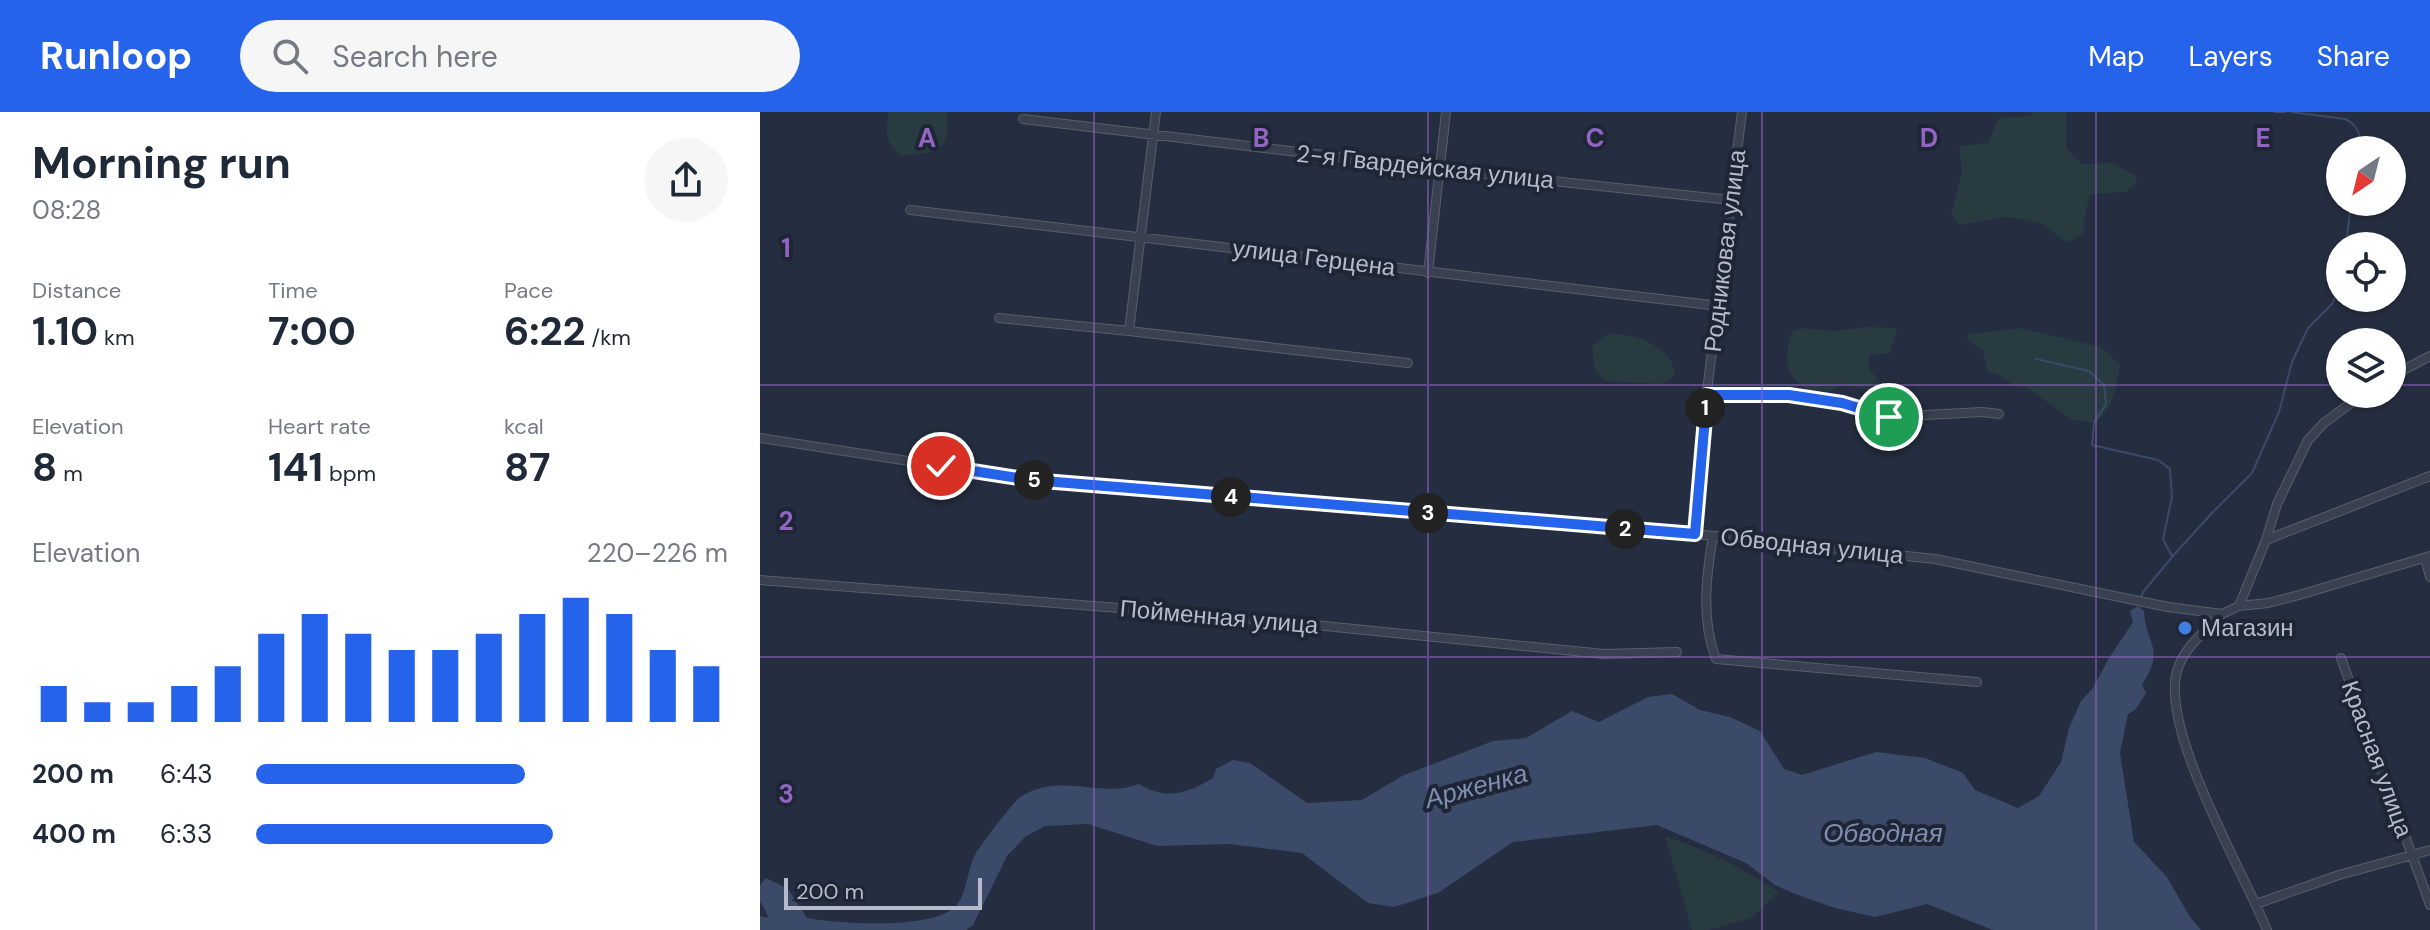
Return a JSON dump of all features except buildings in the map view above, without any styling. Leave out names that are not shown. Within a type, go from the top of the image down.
[{"type":"street","points":[[1129,331],[1156,112]]},
{"type":"street","points":[[1428,273],[1446,112]]},
{"type":"street","name":"Родниковая улица","points":[[1695,534],[1707,395],[1742,112]]},
{"type":"street","name":"2-я Гвардейская улица","points":[[1023,119],[1731,200]]},
{"type":"street","name":"улица Герцена","points":[[910,210],[1719,306]]},
{"type":"street","points":[[999,318],[1408,363]]},
{"type":"street","points":[[2406,369],[2430,356]]},
{"type":"street","points":[[1707,395],[1789,395],[1842,403],[1889,417],[1982,412],[1999,414]]},
{"type":"street","points":[[2239,606],[2277,504],[2308,440],[2344,408]]},
{"type":"street","name":"Обводная улица","points":[[760,438],[1031,480],[1695,534],[1935,559],[2168,607],[2222,614]]},
{"type":"street","points":[[2266,540],[2430,476]]},
{"type":"street","points":[[1713,536],[1706,573],[1707,635],[1716,659],[1977,682]]},
{"type":"street","points":[[2267,930],[2206,798],[2182,732],[2175,701],[2176,672],[2187,649],[2222,614],[2239,606],[2299,595],[2427,557],[2430,577]]},
{"type":"street","name":"Пойменная улица","points":[[760,580],[1220,616],[1604,654],[1677,652]]},
{"type":"street","name":"Красная улица","points":[[2341,658],[2430,905]]},
{"type":"street","points":[[2256,904],[2339,875],[2430,850]]},
{"type":"shaded area","points":[[889,112],[947,112],[944,143],[933,151],[901,156],[892,147],[888,136]]},
{"type":"shaded area","points":[[2034,112],[2066,112],[2066,147],[2081,164],[2112,163],[2135,175],[2137,182],[2126,192],[2090,194],[2083,224],[2085,232],[2067,243],[2042,223],[2007,217],[1959,225],[1951,215],[1962,171],[1959,146],[1988,143],[1999,118],[2030,116]]},
{"type":"shaded area","points":[[1801,328],[1832,331],[1897,328],[1890,353],[1869,355],[1869,369],[1881,383],[1878,391],[1841,385],[1830,391],[1807,390],[1793,377],[1787,357],[1792,331]]},
{"type":"shaded area","points":[[2020,328],[2101,347],[2120,365],[2113,397],[2106,411],[2094,423],[2071,419],[2026,387],[2014,386],[1987,371],[1983,351],[1967,339],[1968,334]]},
{"type":"shaded area","points":[[1607,334],[1628,335],[1650,343],[1667,356],[1675,374],[1659,384],[1605,381],[1594,367],[1592,347]]},
{"type":"shaded area","points":[[1665,836],[1724,860],[1779,892],[1751,918],[1708,930],[1692,930]]},
{"type":"water","name":"Обводная","points":[[2138,606],[2144,611],[2154,654],[2142,685],[2146,693],[2136,709],[2128,714],[2120,753],[2134,842],[2167,877],[2201,930],[1993,930],[1927,904],[1875,917],[1835,908],[1795,894],[1775,885],[1746,863],[1657,825],[1513,842],[1438,893],[1394,907],[1368,903],[1302,853],[1228,844],[1157,846],[1088,824],[1045,826],[1025,837],[1007,856],[973,925],[966,930],[760,930],[760,916],[769,918],[760,901],[760,885],[766,878],[788,889],[807,918],[885,923],[928,919],[944,914],[960,901],[975,855],[1017,800],[1050,786],[1110,789],[1139,784],[1158,792],[1177,793],[1213,778],[1216,769],[1233,760],[1250,763],[1307,803],[1362,800],[1402,776],[1493,741],[1526,738],[1572,711],[1599,722],[1648,697],[1672,694],[1700,710],[1730,717],[1760,731],[1784,769],[1802,775],[1876,752],[1925,758],[1963,773],[1975,790],[2018,808],[2039,796],[2061,762],[2069,728],[2081,701],[2093,688],[2133,622],[2130,611]]},
{"type":"waterway","points":[[2275,112],[2285,112]]},
{"type":"waterway","points":[[2291,112],[2345,119],[2359,136]]},
{"type":"waterway","points":[[2348,232],[2349,216]]},
{"type":"waterway","points":[[2140,600],[2172,557],[2252,473],[2279,412],[2292,362],[2308,328],[2326,310]]},
{"type":"waterway","points":[[2036,359],[2089,371],[2104,385],[2106,404],[2094,423],[2092,445],[2158,460],[2170,469],[2172,497],[2163,539],[2172,556]]},
{"type":"place","name":"Магазин","points":[[2185,628]]},
{"type":"route","points":[[941,466],[1031,480],[1695,534],[1707,395],[1789,395],[1842,403],[1889,417]]},
{"type":"water label","name":"Арженка","points":[[1476,786]]}]
